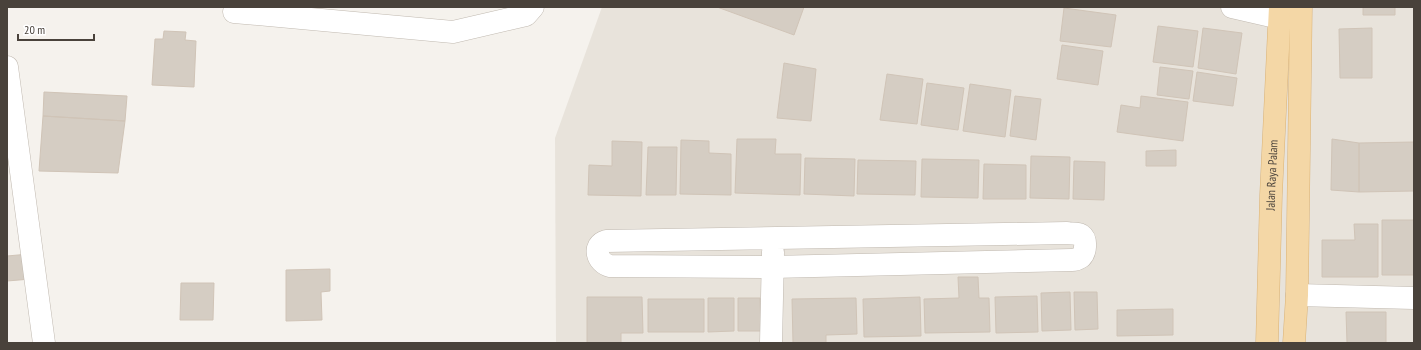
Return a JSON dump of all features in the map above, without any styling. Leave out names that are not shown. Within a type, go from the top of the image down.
[{"type":"main road","points":[[1294,343],[1297,295],[1301,7]]},
{"type":"main road","name":"Jalan Raya Palam","points":[[1267,343],[1271,195],[1280,12]]},
{"type":"street","points":[[234,12],[453,32],[526,15],[533,7]]},
{"type":"street","points":[[1232,7],[1280,12]]},
{"type":"street","points":[[7,67],[12,144],[44,343]]},
{"type":"street","points":[[1076,234],[1081,235],[1083,238],[1085,249],[1082,256],[1072,260],[772,267],[610,266],[604,265],[599,258],[598,248],[602,242],[606,241],[774,239],[1076,234]]},
{"type":"street","points":[[771,343],[774,239]]},
{"type":"street","points":[[1297,295],[1414,298]]},
{"type":"shaded area","points":[[602,7],[1414,7],[1414,343],[556,343],[555,138]]},
{"type":"building","points":[[717,7],[804,7],[794,35]]},
{"type":"building","points":[[1363,7],[1395,7],[1395,15],[1363,15]]},
{"type":"building","points":[[1064,8],[1116,15],[1111,47],[1060,41]]},
{"type":"building","points":[[1158,26],[1198,31],[1193,67],[1153,62]]},
{"type":"building","points":[[1203,28],[1242,33],[1236,74],[1198,68]]},
{"type":"building","points":[[1372,28],[1372,78],[1340,78],[1339,29]]},
{"type":"building","points":[[164,31],[186,32],[185,40],[196,41],[194,87],[152,85],[155,39],[163,39]]},
{"type":"building","points":[[1062,45],[1103,51],[1098,85],[1057,79]]},
{"type":"building","points":[[784,63],[816,69],[811,121],[777,118]]},
{"type":"building","points":[[1160,67],[1193,71],[1189,99],[1157,95]]},
{"type":"building","points":[[1197,72],[1237,78],[1233,106],[1193,101]]},
{"type":"building","points":[[887,74],[923,79],[917,124],[880,120]]},
{"type":"building","points":[[927,83],[964,88],[958,130],[921,125]]},
{"type":"building","points":[[970,84],[1011,90],[1005,137],[963,131]]},
{"type":"building","points":[[44,92],[127,96],[125,121],[43,116]]},
{"type":"building","points":[[1015,96],[1041,99],[1036,140],[1010,136]]},
{"type":"building","points":[[1141,96],[1188,102],[1183,141],[1117,132],[1121,105],[1140,108]]},
{"type":"building","points":[[43,116],[125,121],[118,173],[39,171]]},
{"type":"building","points":[[737,139],[776,139],[775,154],[801,154],[800,195],[735,193]]},
{"type":"building","points":[[1332,139],[1359,143],[1359,192],[1331,190]]},
{"type":"building","points":[[681,140],[709,141],[709,153],[731,154],[731,195],[680,194]]},
{"type":"building","points":[[612,141],[642,142],[641,196],[588,195],[589,165],[612,166]]},
{"type":"building","points":[[1414,142],[1414,191],[1359,192],[1359,143]]},
{"type":"building","points":[[648,147],[677,147],[676,195],[646,195]]},
{"type":"building","points":[[1176,150],[1176,166],[1146,166],[1146,151]]},
{"type":"building","points":[[1031,156],[1070,157],[1069,199],[1030,198]]},
{"type":"building","points":[[805,158],[855,159],[854,196],[804,194]]},
{"type":"building","points":[[922,159],[979,160],[978,198],[921,197]]},
{"type":"building","points":[[858,160],[916,161],[915,195],[857,194]]},
{"type":"building","points":[[1074,161],[1105,162],[1104,200],[1073,199]]},
{"type":"building","points":[[984,164],[1026,165],[1026,199],[983,199]]},
{"type":"building","points":[[1382,220],[1414,220],[1414,275],[1382,275]]},
{"type":"building","points":[[1354,224],[1378,224],[1378,277],[1322,277],[1322,240],[1355,240]]},
{"type":"building","points":[[29,254],[31,279],[7,281],[7,256]]},
{"type":"building","points":[[330,269],[330,291],[321,292],[322,320],[286,321],[286,270]]},
{"type":"building","points":[[958,277],[978,277],[979,298],[989,298],[990,332],[925,333],[924,299],[959,298]]},
{"type":"building","points":[[181,283],[214,283],[213,320],[180,320]]},
{"type":"building","points":[[1070,292],[1071,330],[1042,331],[1041,293]]},
{"type":"building","points":[[1074,292],[1097,292],[1098,329],[1075,330]]},
{"type":"building","points":[[1037,296],[1038,332],[996,333],[995,297]]},
{"type":"building","points":[[587,297],[642,297],[643,333],[621,333],[621,343],[587,343]]},
{"type":"building","points":[[920,297],[921,336],[864,337],[863,299]]},
{"type":"building","points":[[708,298],[734,298],[734,331],[708,332]]},
{"type":"building","points":[[738,298],[760,298],[761,331],[738,331]]},
{"type":"building","points":[[856,298],[857,334],[826,335],[826,343],[793,343],[792,299]]},
{"type":"building","points":[[648,299],[704,299],[704,332],[648,332]]},
{"type":"building","points":[[1173,309],[1173,335],[1117,336],[1117,310]]},
{"type":"building","points":[[1346,312],[1386,312],[1386,343],[1347,343]]}]
